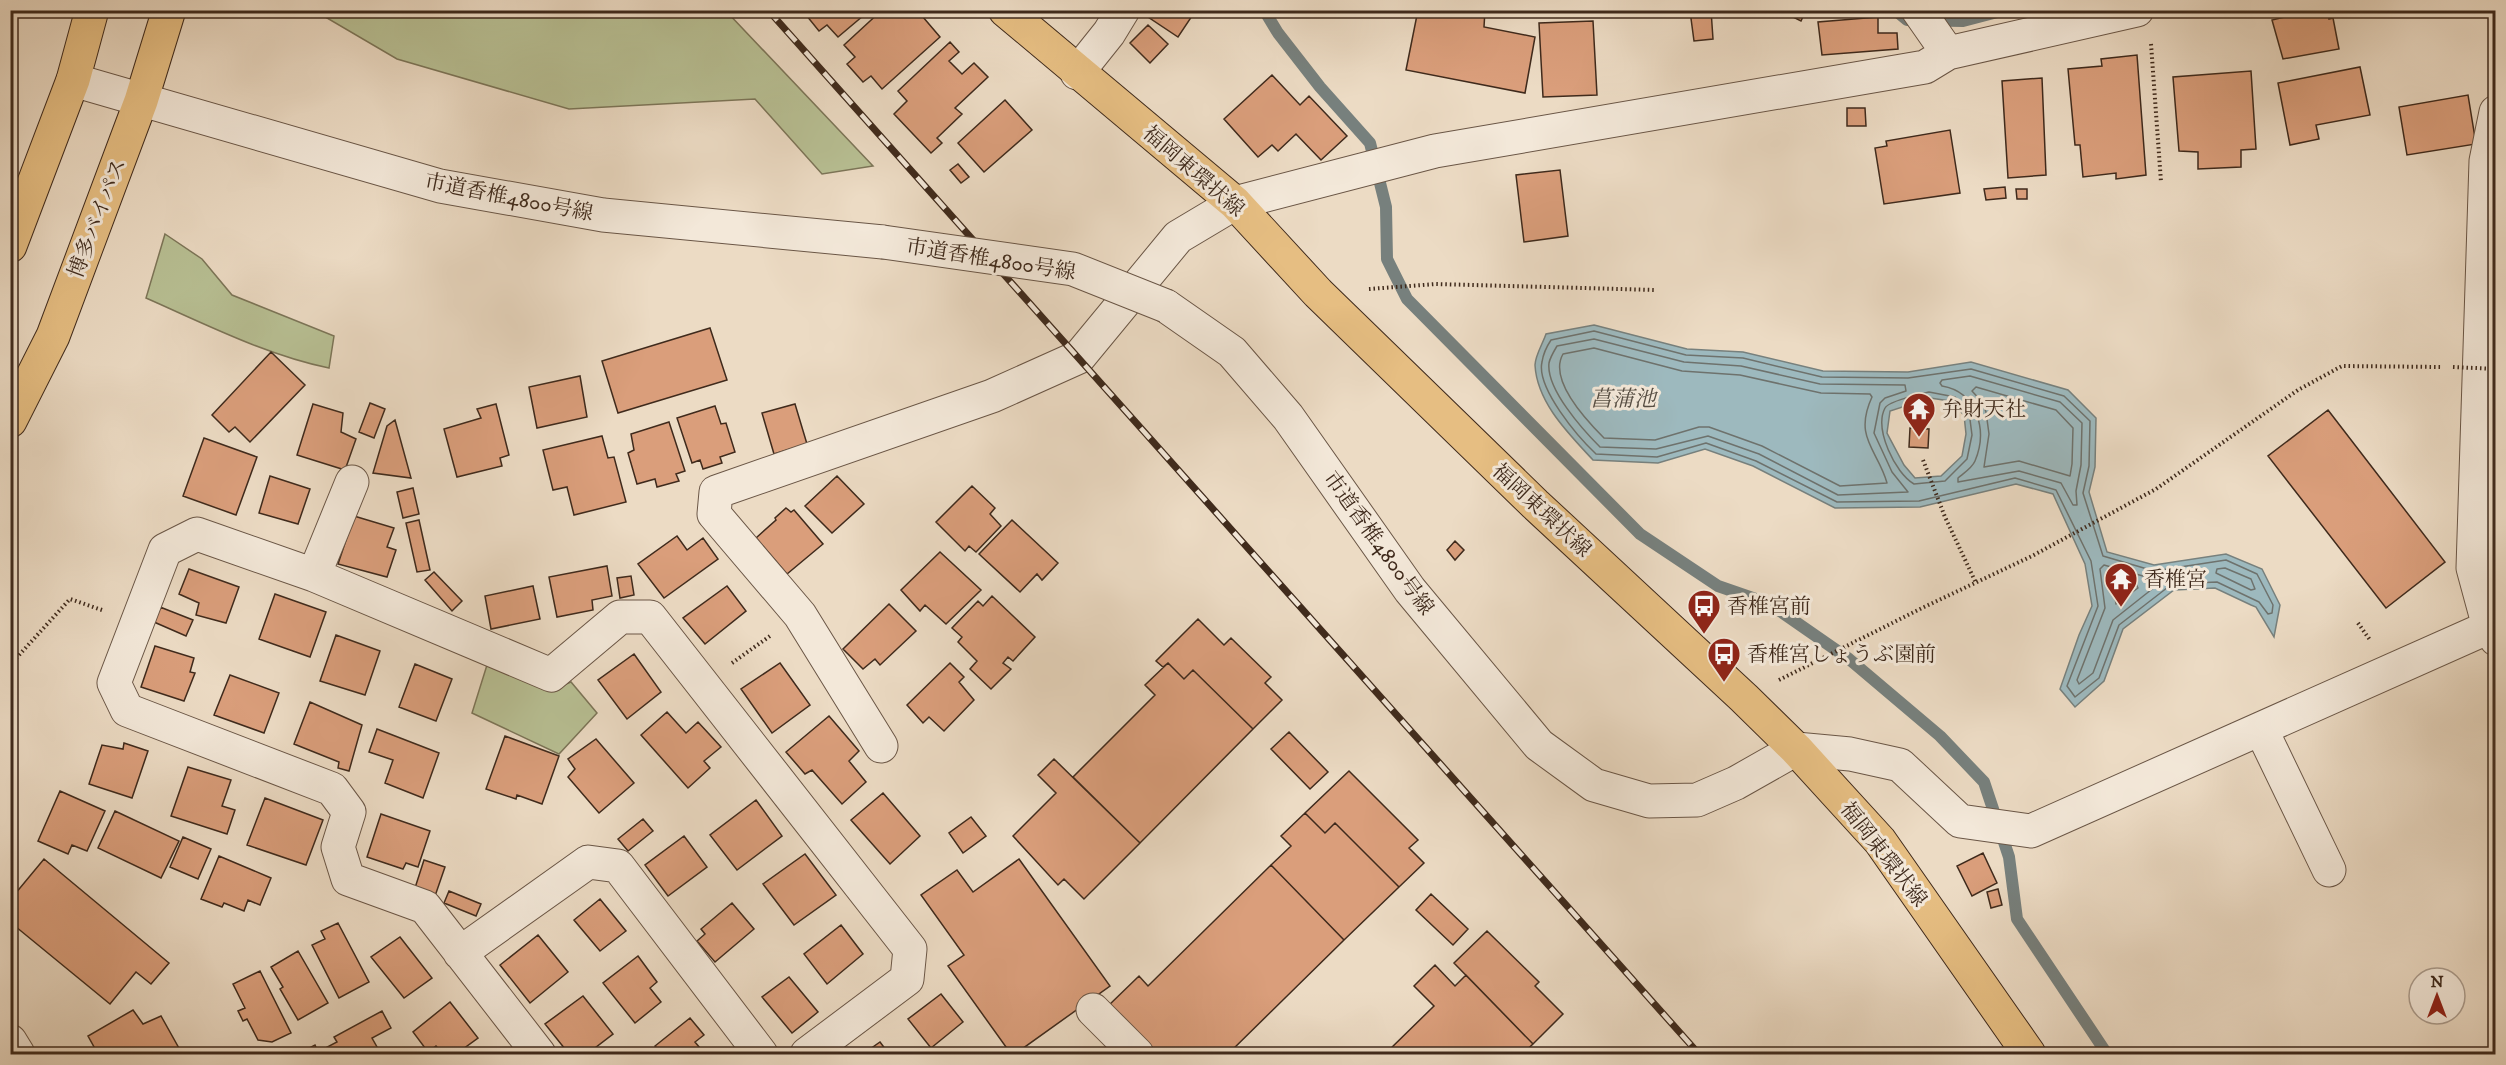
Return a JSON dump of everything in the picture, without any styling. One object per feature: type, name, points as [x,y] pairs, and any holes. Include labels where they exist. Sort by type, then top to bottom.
[{"type":"main road","points":[[10,246],[73,80],[92,10]]},
{"type":"main road","name":"博多バイパス","points":[[10,421],[53,336],[141,101],[169,10]]},
{"type":"main road","name":"福岡東環状線","points":[[1005,10],[1235,204],[1318,293],[1535,504],[1796,749],[1880,841],[2029,1054]]},
{"type":"street","points":[[1077,73],[1110,33],[1123,10]]},
{"type":"street","points":[[1918,10],[1948,53]]},
{"type":"street","points":[[881,746],[800,615],[714,514],[716,492],[992,396],[1079,357],[1178,237],[1235,204],[1435,151],[1925,67],[1948,53],[2144,22]]},
{"type":"street","name":"市道香椎4800号線","points":[[73,80],[440,186],[603,216],[884,242],[1073,269],[1166,306],[1232,352],[1288,417],[1410,590],[1539,745],[1594,785],[1648,801],[1696,800],[1736,783],[1796,749]]},
{"type":"street","points":[[1796,749],[1850,754],[1900,765],[1960,821],[2031,831],[2261,729],[2492,633],[2473,568],[2486,161],[2496,112]]},
{"type":"street","points":[[314,575],[352,482]]},
{"type":"street","points":[[539,1054],[425,907],[348,879],[338,847],[350,812],[332,789],[127,710],[114,683],[165,550],[196,534],[314,575],[551,675],[620,616],[650,617],[910,950],[907,980],[807,1054]]},
{"type":"street","points":[[2261,729],[2329,870]]},
{"type":"street","points":[[460,954],[588,862],[618,866],[761,1054]]},
{"type":"street","points":[[1093,1010],[1137,1054]]},
{"type":"street","points":[[10,1041],[18,1054]]},
{"type":"path","points":[[2144,22],[2161,182]]},
{"type":"path","points":[[1318,293],[1437,284],[1656,290]]},
{"type":"path","points":[[1744,698],[1922,608],[2032,556],[2156,489],[2298,390],[2342,366],[2496,369]]},
{"type":"path","points":[[1923,460],[1945,517],[1976,583]]},
{"type":"path","points":[[10,665],[70,599],[137,622]]},
{"type":"path","points":[[702,685],[800,615]]},
{"type":"green space","points":[[315,11],[726,11],[873,166],[822,174],[755,99],[569,109],[397,59]]},
{"type":"green space","points":[[165,234],[202,259],[232,295],[334,336],[329,368],[259,347],[146,298]]},
{"type":"green space","points":[[487,665],[554,689],[571,682],[597,713],[559,754],[472,713]]},
{"type":"water","name":"菖蒲池","points":[[1594,325],[1687,349],[1743,352],[1823,371],[1908,372],[1971,362],[2068,390],[2096,418],[2095,467],[2089,492],[2107,552],[2154,565],[2226,554],[2262,569],[2280,605],[2274,637],[2256,607],[2215,588],[2174,590],[2123,629],[2104,681],[2075,707],[2060,689],[2092,606],[2085,564],[2053,494],[2016,484],[1920,507],[1835,508],[1753,466],[1705,449],[1658,463],[1593,460],[1556,417],[1537,379],[1535,361],[1546,334]],"holes":[[[1930,398],[1950,401],[1964,415],[1966,434],[1962,456],[1941,476],[1915,478],[1904,465],[1887,433],[1890,411]]]},
{"type":"building","points":[[802,10],[870,10],[838,37],[827,25],[819,31]]},
{"type":"building","points":[[882,10],[898,10],[902,15],[908,10],[917,10],[940,37],[882,89],[871,76],[863,82],[847,64],[855,57],[844,45]]},
{"type":"building","points":[[1144,10],[1196,10],[1178,37],[1142,13]]},
{"type":"building","points":[[1418,10],[1485,10],[1484,27],[1535,37],[1525,93],[1406,70]]},
{"type":"building","points":[[1711,10],[1713,39],[1694,41],[1690,11]]},
{"type":"building","points":[[1779,10],[1806,10],[1801,21]]},
{"type":"building","points":[[2315,10],[2327,10],[2329,19],[2333,18],[2339,49],[2283,59],[2272,20]]},
{"type":"building","points":[[1878,17],[1878,33],[1897,33],[1898,49],[1822,55],[1818,22]]},
{"type":"building","points":[[1593,21],[1597,95],[1543,97],[1539,23]]},
{"type":"building","points":[[1148,25],[1168,44],[1150,63],[1130,43]]},
{"type":"building","points":[[950,42],[959,52],[949,61],[962,74],[974,63],[988,77],[955,108],[962,114],[937,138],[942,143],[931,153],[894,114],[907,101],[898,91]]},
{"type":"building","points":[[2137,55],[2146,175],[2116,179],[2116,173],[2083,177],[2080,145],[2075,145],[2068,69],[2102,66],[2101,59]]},
{"type":"building","points":[[2360,67],[2370,115],[2316,125],[2319,139],[2290,145],[2278,83]]},
{"type":"building","points":[[2251,71],[2256,149],[2241,150],[2241,167],[2198,169],[2198,152],[2179,151],[2173,77]]},
{"type":"building","points":[[1272,75],[1300,105],[1309,96],[1347,136],[1321,160],[1296,134],[1278,151],[1272,145],[1258,157],[1224,119]]},
{"type":"building","points":[[2042,78],[2046,175],[2008,178],[2002,81]]},
{"type":"building","points":[[2468,95],[2476,144],[2407,155],[2399,107]]},
{"type":"building","points":[[1005,100],[1032,130],[984,172],[958,143]]},
{"type":"building","points":[[1847,108],[1865,108],[1866,126],[1847,126]]},
{"type":"building","points":[[1950,130],[1960,193],[1884,204],[1875,148],[1887,146],[1886,141]]},
{"type":"building","points":[[958,164],[969,177],[961,183],[950,170]]},
{"type":"building","points":[[1560,170],[1568,236],[1524,242],[1516,175]]},
{"type":"building","points":[[2005,187],[2006,198],[1986,200],[1984,189]]},
{"type":"building","points":[[2016,189],[2027,189],[2027,199],[2017,199]]},
{"type":"building","points":[[710,328],[727,380],[618,413],[602,361]]},
{"type":"building","points":[[271,352],[305,385],[250,442],[235,427],[229,432],[212,415]]},
{"type":"building","points":[[580,376],[587,417],[537,428],[529,387]]},
{"type":"building","points":[[370,403],[385,409],[374,438],[359,432]]},
{"type":"building","points":[[313,404],[343,413],[341,432],[356,439],[345,470],[297,455]]},
{"type":"building","points":[[496,404],[509,455],[500,458],[502,466],[457,477],[444,429],[481,418],[477,409]]},
{"type":"building","points":[[795,404],[807,444],[774,454],[762,413]]},
{"type":"building","points":[[715,406],[721,424],[726,423],[735,452],[720,457],[722,463],[703,469],[700,460],[692,463],[677,418]]},
{"type":"building","points":[[2328,410],[2445,562],[2386,608],[2268,456]]},
{"type":"building","points":[[395,420],[411,478],[373,473],[387,426]]},
{"type":"building","points":[[669,422],[685,471],[676,474],[679,481],[657,487],[655,479],[637,484],[628,453],[634,450],[631,434]]},
{"type":"building","name":"弁財天社","points":[[1910,428],[1929,429],[1928,448],[1909,447]]},
{"type":"building","points":[[602,436],[608,458],[614,457],[626,502],[574,515],[567,487],[553,490],[543,450]]},
{"type":"building","points":[[204,438],[257,457],[236,515],[183,496]]},
{"type":"building","points":[[270,476],[310,489],[298,524],[259,513]]},
{"type":"building","points":[[837,476],[864,504],[832,533],[805,506]]},
{"type":"building","points":[[972,486],[995,508],[990,514],[1001,526],[976,552],[969,546],[965,551],[936,522]]},
{"type":"building","points":[[413,488],[419,514],[403,518],[397,492]]},
{"type":"building","points":[[786,508],[791,512],[794,510],[823,544],[787,574],[756,538]]},
{"type":"building","points":[[354,516],[394,528],[387,547],[396,550],[387,577],[338,564]]},
{"type":"building","points":[[419,520],[430,570],[417,572],[406,523]]},
{"type":"building","points":[[1012,520],[1058,563],[1042,580],[1037,574],[1020,592],[979,554]]},
{"type":"building","points":[[677,536],[687,550],[703,538],[718,559],[664,598],[638,564]]},
{"type":"building","points":[[1455,541],[1464,550],[1455,560],[1447,550]]},
{"type":"building","points":[[940,552],[981,590],[946,624],[925,605],[920,611],[901,590]]},
{"type":"building","points":[[607,566],[612,596],[592,600],[593,610],[557,617],[549,577]]},
{"type":"building","points":[[189,569],[239,587],[226,623],[196,615],[199,603],[179,594]]},
{"type":"building","points":[[434,572],[462,601],[452,611],[425,580]]},
{"type":"building","points":[[631,576],[634,595],[620,598],[617,578]]},
{"type":"building","points":[[533,586],[540,619],[491,629],[485,596]]},
{"type":"building","points":[[727,586],[746,611],[705,644],[683,618]]},
{"type":"building","points":[[275,594],[326,612],[310,657],[259,639]]},
{"type":"building","points":[[992,596],[1035,637],[1013,661],[1008,657],[1003,663],[1011,669],[991,689],[970,669],[977,661],[958,642],[962,637],[952,628],[978,601],[983,606]]},
{"type":"building","points":[[889,604],[916,631],[880,665],[875,659],[863,669],[843,649]]},
{"type":"building","points":[[160,607],[193,620],[186,636],[154,622]]},
{"type":"building","points":[[1198,619],[1224,645],[1231,638],[1271,677],[1265,683],[1282,700],[1253,729],[1193,670],[1184,679],[1168,663],[1163,667],[1156,661]]},
{"type":"building","points":[[336,635],[380,651],[365,695],[320,681]]},
{"type":"building","points":[[155,646],[194,658],[190,672],[195,673],[184,701],[141,687]]},
{"type":"building","points":[[634,654],[661,692],[627,719],[598,680]]},
{"type":"building","points":[[780,663],[810,705],[772,733],[741,689]]},
{"type":"building","points":[[950,663],[964,677],[959,682],[974,700],[944,731],[929,717],[923,723],[907,705]]},
{"type":"building","points":[[1168,663],[1184,679],[1193,670],[1253,729],[1140,843],[1073,777],[1155,695],[1145,685]]},
{"type":"building","points":[[415,664],[452,679],[436,721],[399,707]]},
{"type":"building","points":[[230,675],[279,693],[264,733],[214,715]]},
{"type":"building","points":[[310,702],[362,725],[349,771],[338,768],[339,762],[294,744]]},
{"type":"building","points":[[667,712],[686,733],[698,722],[721,747],[704,761],[710,768],[688,788],[641,735]]},
{"type":"building","points":[[829,716],[859,751],[849,761],[866,782],[842,804],[812,770],[805,774],[786,752]]},
{"type":"building","points":[[377,729],[439,753],[423,798],[385,783],[393,760],[369,752]]},
{"type":"building","points":[[1289,732],[1328,772],[1310,789],[1271,749]]},
{"type":"building","points":[[505,736],[559,756],[542,804],[517,795],[516,799],[486,789]]},
{"type":"building","points":[[596,739],[634,783],[599,813],[568,777],[575,769],[568,759]]},
{"type":"building","points":[[124,743],[148,751],[132,798],[89,784],[102,745],[123,749]]},
{"type":"building","points":[[1054,759],[1140,843],[1084,899],[1064,879],[1058,885],[1013,836],[1056,793],[1038,775]]},
{"type":"building","points":[[188,767],[231,780],[222,806],[235,810],[227,834],[171,816]]},
{"type":"building","points":[[1349,771],[1418,840],[1409,848],[1424,863],[1399,887],[1335,823],[1325,833],[1305,813]]},
{"type":"building","points":[[60,791],[105,811],[87,851],[72,845],[68,854],[38,841]]},
{"type":"building","points":[[883,793],[920,836],[890,864],[851,820]]},
{"type":"building","points":[[265,798],[323,820],[306,865],[247,845]]},
{"type":"building","points":[[756,800],[782,836],[737,870],[710,835]]},
{"type":"building","points":[[115,811],[179,841],[161,878],[98,848]]},
{"type":"building","points":[[1305,813],[1325,833],[1335,823],[1399,887],[1344,940],[1271,865],[1291,846],[1281,836]]},
{"type":"building","points":[[381,814],[430,831],[418,867],[406,863],[403,869],[367,857]]},
{"type":"building","points":[[971,817],[986,836],[963,853],[949,833]]},
{"type":"building","points":[[643,819],[653,831],[628,851],[618,839]]},
{"type":"building","points":[[684,836],[707,867],[668,896],[645,865]]},
{"type":"building","points":[[183,837],[211,849],[198,879],[170,867]]},
{"type":"building","points":[[1983,853],[1997,883],[1972,896],[1957,866]]},
{"type":"building","points":[[805,854],[836,895],[794,925],[763,884]]},
{"type":"building","points":[[219,856],[271,878],[260,905],[248,900],[244,911],[224,903],[222,907],[201,899]]},
{"type":"building","points":[[44,859],[169,963],[151,984],[136,972],[110,1004],[10,922],[10,900]]},
{"type":"building","points":[[1019,859],[1110,986],[1015,1054],[1011,1054],[948,966],[964,955],[921,895],[957,870],[973,892]]},
{"type":"building","points":[[424,860],[445,867],[434,899],[414,891]]},
{"type":"building","points":[[1271,865],[1344,940],[1228,1054],[1154,1054],[1107,1007],[1139,976],[1148,986]]},
{"type":"building","points":[[1998,889],[2002,905],[1991,908],[1987,892]]},
{"type":"building","points":[[449,891],[481,904],[476,916],[444,903]]},
{"type":"building","points":[[1431,894],[1468,929],[1453,945],[1416,910]]},
{"type":"building","points":[[600,899],[626,931],[600,951],[574,920]]},
{"type":"building","points":[[732,903],[754,929],[715,962],[697,941],[705,934],[701,929]]},
{"type":"building","points":[[338,923],[369,982],[339,998],[312,945],[325,939],[321,931]]},
{"type":"building","points":[[841,925],[863,954],[827,984],[804,954]]},
{"type":"building","points":[[1487,931],[1539,982],[1535,986],[1563,1014],[1533,1044],[1454,963]]},
{"type":"building","points":[[538,935],[568,972],[530,1003],[500,965]]},
{"type":"building","points":[[400,937],[432,978],[404,998],[371,957]]},
{"type":"building","points":[[298,951],[328,1003],[298,1020],[280,989],[283,987],[271,967]]},
{"type":"building","points":[[638,956],[657,982],[650,988],[661,1002],[635,1023],[603,983]]},
{"type":"building","points":[[1435,965],[1455,986],[1466,975],[1533,1044],[1522,1054],[1385,1054],[1434,1006],[1414,986]]},
{"type":"building","points":[[260,971],[291,1033],[272,1042],[258,1040],[247,1019],[243,1021],[238,1011],[245,1008],[233,984]]},
{"type":"building","points":[[789,977],[818,1012],[792,1033],[762,997]]},
{"type":"building","points":[[941,994],[963,1022],[931,1048],[908,1019]]},
{"type":"building","points":[[583,996],[613,1034],[587,1054],[569,1054],[545,1024]]},
{"type":"building","points":[[450,1002],[478,1038],[456,1054],[443,1054],[436,1046],[428,1052],[413,1032]]},
{"type":"building","points":[[133,1010],[143,1024],[161,1016],[180,1050],[174,1054],[98,1054],[88,1036]]},
{"type":"building","points":[[382,1011],[391,1028],[372,1038],[381,1054],[298,1054],[315,1045],[318,1052],[337,1042],[334,1037]]},
{"type":"building","points":[[690,1018],[704,1035],[695,1042],[705,1054],[662,1054],[655,1046]]},
{"type":"building","points":[[880,1042],[889,1054],[863,1054]]},
{"type":"waterway","points":[[1264,10],[1278,33],[1320,87],[1370,143],[1386,207],[1387,259],[1407,299],[1640,534],[1718,586],[1770,604],[1849,659],[1940,736],[1984,782],[2009,857],[2017,919],[2107,1054]]},
{"type":"waterway","points":[[1895,10],[1907,20],[1963,21],[2005,10]]},
{"type":"railway","points":[[768,10],[1699,1054]]},
{"type":"place","name":"弁財天社","points":[[1919,438]]},
{"type":"place","name":"香椎宮","points":[[2121,608]]},
{"type":"place","name":"香椎宮前","points":[[1704,635]]},
{"type":"place","name":"香椎宮しょうぶ園前","points":[[1724,683]]}]
